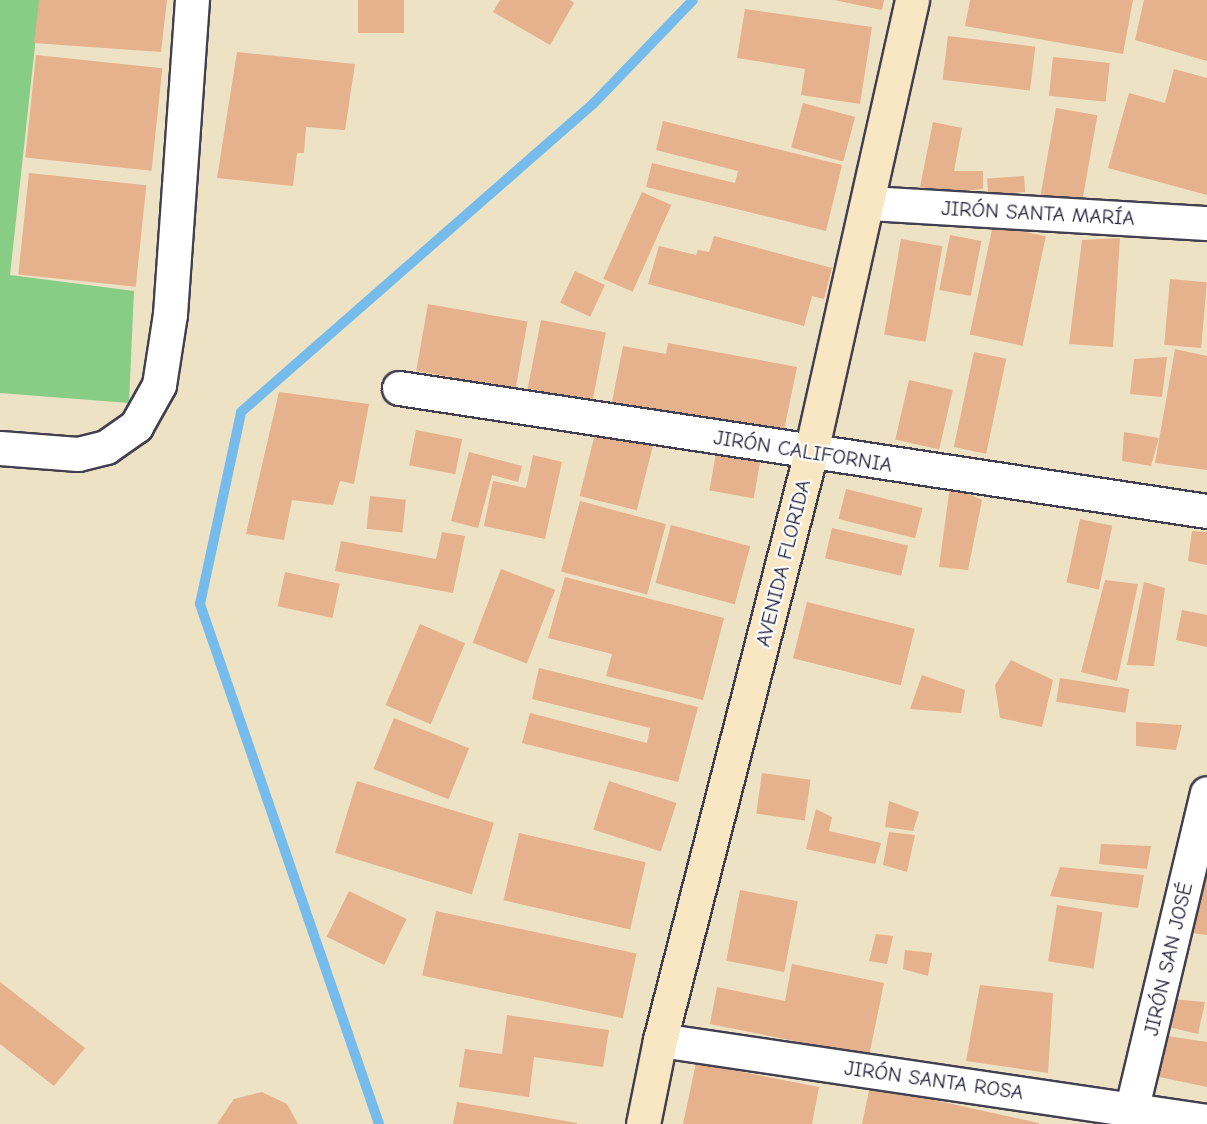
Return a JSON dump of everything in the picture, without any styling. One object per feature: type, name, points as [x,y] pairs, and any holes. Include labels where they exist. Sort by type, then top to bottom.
[{"type":"street","points":[[0,448],[78,454],[106,447],[136,426],[159,385],[170,314],[192,0]]},
{"type":"street","name":"AVENIDA FLORIDA","points":[[643,1124],[660,1040],[811,452],[869,203],[912,0]]},
{"type":"street","name":"JIRÓN SANTA MARÍA","points":[[869,203],[1207,223]]},
{"type":"street","name":"JIRÓN CALIFORNIA","points":[[399,388],[1207,511]]},
{"type":"street","name":"JIRÓN SAN JOSÉ","points":[[1130,1116],[1207,793]]},
{"type":"street","name":"JIRÓN SANTA ROSA","points":[[660,1040],[1130,1116],[1207,1121]]},
{"type":"green space","points":[[0,0],[40,0],[10,275],[134,291],[129,403],[0,393]]},
{"type":"building","points":[[39,0],[167,0],[161,52],[34,43]]},
{"type":"building","points":[[358,0],[404,0],[404,33],[358,33]]},
{"type":"building","points":[[500,0],[570,0],[574,3],[550,45],[493,12]]},
{"type":"building","points":[[834,0],[884,0],[882,10]]},
{"type":"building","points":[[970,0],[1133,0],[1123,54],[965,26]]},
{"type":"building","points":[[1144,0],[1207,0],[1207,61],[1135,40]]},
{"type":"building","points":[[745,9],[872,27],[860,104],[801,95],[805,69],[737,58]]},
{"type":"building","points":[[948,36],[1035,47],[1030,90],[943,80]]},
{"type":"building","points":[[237,52],[355,64],[345,130],[306,127],[304,153],[297,153],[293,186],[217,178]]},
{"type":"building","points":[[36,55],[162,68],[152,171],[25,157]]},
{"type":"building","points":[[1053,57],[1110,63],[1106,102],[1049,96]]},
{"type":"building","points":[[1174,69],[1207,78],[1207,195],[1108,168],[1129,93],[1165,103]]},
{"type":"building","points":[[803,103],[855,117],[843,161],[791,147]]},
{"type":"building","points":[[1056,108],[1097,115],[1081,206],[1040,199]]},
{"type":"building","points":[[663,121],[842,165],[826,231],[646,187],[652,163],[735,183],[738,171],[656,150]]},
{"type":"building","points":[[933,122],[962,128],[954,171],[983,171],[983,189],[950,192],[920,187]]},
{"type":"building","points":[[29,173],[146,185],[136,287],[18,274]]},
{"type":"building","points":[[1024,176],[1025,192],[988,195],[987,179]]},
{"type":"building","points":[[642,192],[671,205],[633,292],[603,279]]},
{"type":"building","points":[[993,225],[1046,236],[1023,346],[970,335]]},
{"type":"building","points":[[950,235],[981,241],[971,296],[939,290]]},
{"type":"building","points":[[714,236],[832,268],[824,299],[812,296],[804,326],[648,284],[659,246],[696,255],[698,250],[709,252]]},
{"type":"building","points":[[1120,238],[1113,347],[1069,344],[1082,240]]},
{"type":"building","points":[[901,239],[942,246],[926,342],[884,335]]},
{"type":"building","points":[[575,271],[605,285],[590,317],[560,303]]},
{"type":"building","points":[[1170,279],[1207,282],[1201,348],[1164,345]]},
{"type":"building","points":[[428,304],[527,322],[516,389],[416,371]]},
{"type":"building","points":[[541,320],[606,333],[592,401],[528,389]]},
{"type":"building","points":[[668,343],[797,367],[783,435],[612,402],[623,346],[666,354]]},
{"type":"building","points":[[1175,349],[1207,356],[1207,470],[1155,463]]},
{"type":"building","points":[[974,352],[1006,359],[986,454],[954,447]]},
{"type":"building","points":[[1167,357],[1162,397],[1130,394],[1134,359]]},
{"type":"building","points":[[909,380],[953,390],[939,450],[895,439]]},
{"type":"building","points":[[279,392],[369,404],[354,484],[340,481],[333,505],[292,500],[284,540],[246,534]]},
{"type":"building","points":[[416,430],[462,439],[455,474],[409,465]]},
{"type":"building","points":[[596,430],[653,444],[637,510],[580,496]]},
{"type":"building","points":[[1124,432],[1159,438],[1151,466],[1122,461]]},
{"type":"building","points":[[469,452],[522,466],[518,482],[492,475],[478,528],[451,521]]},
{"type":"building","points":[[716,453],[760,461],[754,498],[709,490]]},
{"type":"building","points":[[533,455],[562,462],[545,539],[484,526],[493,481],[526,488]]},
{"type":"building","points":[[950,486],[982,500],[968,570],[939,567]]},
{"type":"building","points":[[846,489],[923,508],[915,538],[839,519]]},
{"type":"building","points":[[370,496],[406,500],[402,533],[367,529]]},
{"type":"building","points":[[580,501],[666,524],[647,595],[561,572]]},
{"type":"building","points":[[1080,519],[1112,526],[1099,589],[1066,583]]},
{"type":"building","points":[[671,525],[750,546],[735,604],[655,583]]},
{"type":"building","points":[[832,528],[908,546],[901,576],[825,558]]},
{"type":"building","points":[[1192,531],[1207,532],[1207,565],[1188,561]]},
{"type":"building","points":[[442,532],[465,536],[453,593],[335,571],[341,541],[436,559]]},
{"type":"building","points":[[501,569],[555,590],[527,664],[473,643]]},
{"type":"building","points":[[285,572],[340,584],[332,618],[278,606]]},
{"type":"building","points":[[565,577],[724,618],[703,700],[606,676],[612,654],[548,638]]},
{"type":"building","points":[[1105,580],[1138,584],[1117,681],[1081,672]]},
{"type":"building","points":[[1144,582],[1165,588],[1154,666],[1127,665]]},
{"type":"building","points":[[807,602],[915,629],[901,685],[793,658]]},
{"type":"building","points":[[1182,610],[1207,615],[1207,647],[1176,640]]},
{"type":"building","points":[[420,624],[465,643],[431,724],[386,705]]},
{"type":"building","points":[[1011,660],[1053,680],[1042,727],[1000,718],[995,685]]},
{"type":"building","points":[[539,668],[698,707],[678,782],[522,743],[530,713],[647,743],[650,728],[532,699]]},
{"type":"building","points":[[922,675],[965,690],[961,713],[910,709]]},
{"type":"building","points":[[1060,678],[1129,689],[1125,713],[1056,702]]},
{"type":"building","points":[[394,718],[469,748],[448,799],[373,769]]},
{"type":"building","points":[[1136,722],[1182,725],[1176,750],[1136,746]]},
{"type":"building","points":[[762,773],[811,780],[805,820],[756,814]]},
{"type":"building","points":[[357,781],[494,823],[472,895],[335,853]]},
{"type":"building","points":[[609,781],[677,803],[661,851],[593,830]]},
{"type":"building","points":[[889,801],[919,812],[913,831],[885,827]]},
{"type":"building","points":[[816,809],[832,817],[829,831],[881,843],[875,864],[806,849]]},
{"type":"building","points":[[889,832],[915,835],[907,872],[883,865]]},
{"type":"building","points":[[519,833],[646,862],[630,929],[503,900]]},
{"type":"building","points":[[1101,844],[1151,846],[1147,869],[1099,864]]},
{"type":"building","points":[[1060,867],[1144,875],[1138,908],[1050,896]]},
{"type":"building","points":[[1195,877],[1207,877],[1207,935],[1184,932]]},
{"type":"building","points":[[740,890],[798,901],[784,972],[726,961]]},
{"type":"building","points":[[349,891],[407,919],[384,965],[327,937]]},
{"type":"building","points":[[1057,905],[1102,912],[1094,968],[1048,961]]},
{"type":"building","points":[[436,911],[637,954],[623,1018],[422,976]]},
{"type":"building","points":[[876,934],[893,936],[887,964],[869,961]]},
{"type":"building","points":[[905,950],[932,953],[928,976],[903,969]]},
{"type":"building","points":[[792,964],[884,983],[869,1056],[710,1024],[717,987],[785,1001]]},
{"type":"building","points":[[0,982],[85,1048],[54,1086],[0,1044]]},
{"type":"building","points":[[980,985],[1053,993],[1048,1073],[966,1061]]},
{"type":"building","points":[[1172,999],[1205,1002],[1198,1034],[1164,1026]]},
{"type":"building","points":[[507,1015],[609,1030],[603,1067],[534,1057],[529,1097],[459,1087],[465,1049],[502,1054]]},
{"type":"building","points":[[1161,1035],[1207,1042],[1207,1087],[1150,1075]]},
{"type":"building","points":[[696,1063],[819,1087],[812,1124],[683,1124]]},
{"type":"building","points":[[870,1086],[1039,1123],[1039,1124],[862,1124]]},
{"type":"building","points":[[262,1092],[287,1104],[298,1124],[217,1124],[234,1099]]},
{"type":"building","points":[[457,1102],[577,1123],[577,1124],[453,1124]]},
{"type":"waterway","points":[[379,1124],[200,604],[241,412],[593,104],[693,0]]}]
